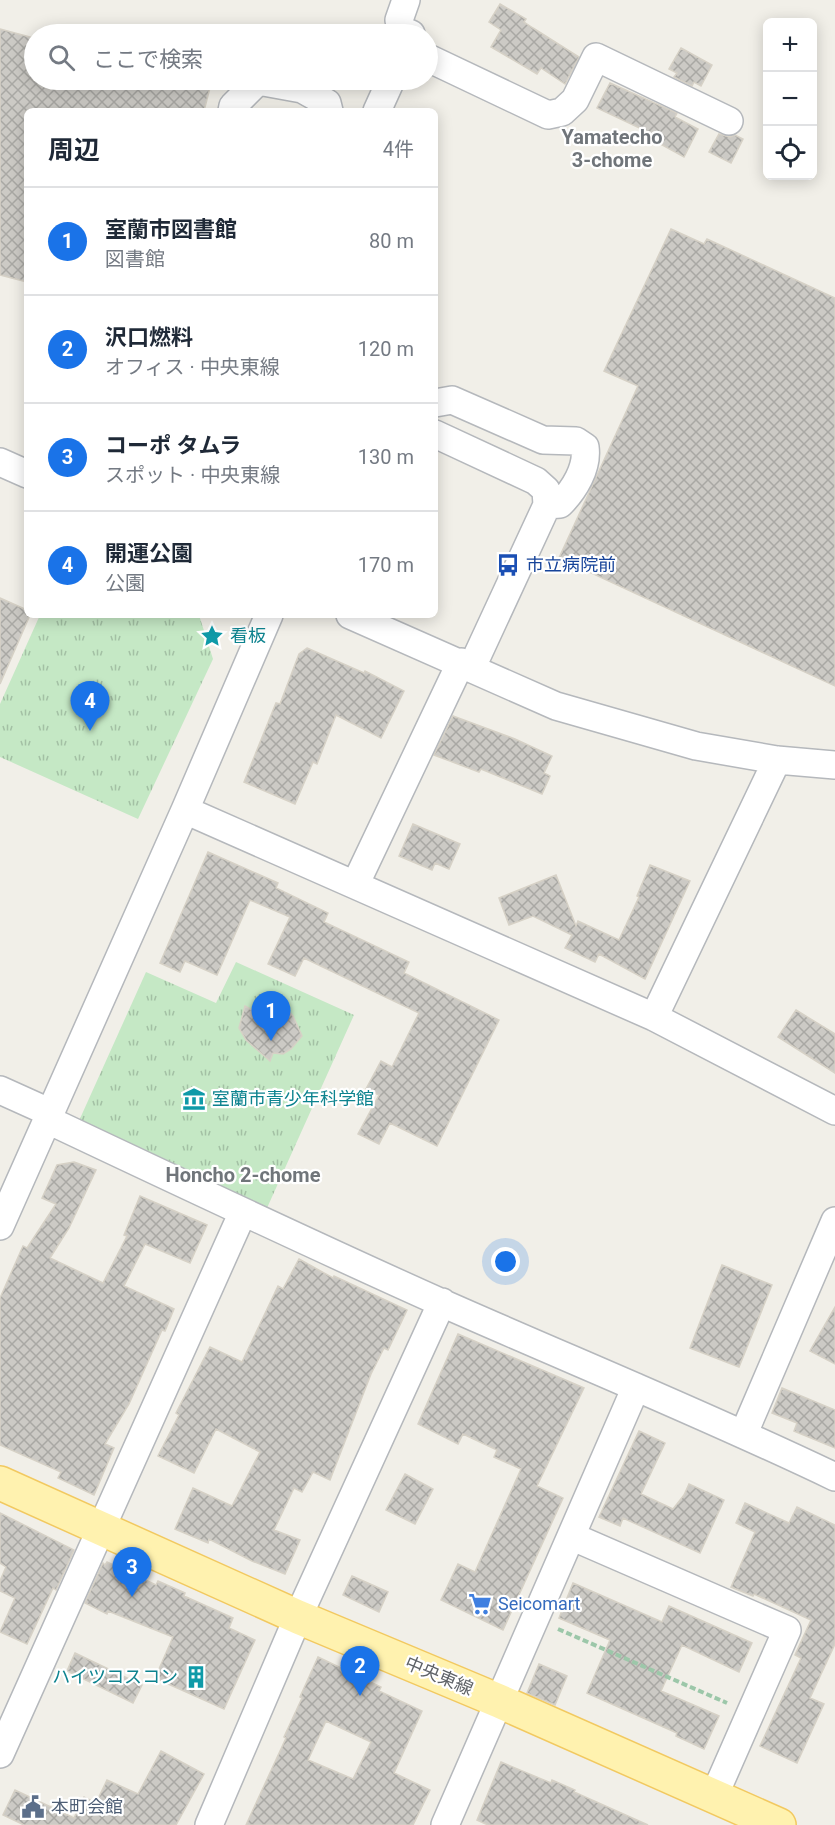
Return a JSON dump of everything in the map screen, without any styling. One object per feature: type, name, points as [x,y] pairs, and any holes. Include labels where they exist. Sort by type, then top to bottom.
[{"type":"main road","name":"中央東線","points":[[0,1483],[298,1617],[499,1701],[779,1825]]},
{"type":"street","points":[[400,24],[399,20],[406,0]]},
{"type":"street","points":[[438,48],[445,52],[438,60]]},
{"type":"street","points":[[438,63],[548,115],[562,112],[575,100],[596,57],[729,121]]},
{"type":"street","points":[[233,108],[249,90]]},
{"type":"street","points":[[304,90],[327,103],[328,108]]},
{"type":"street","points":[[377,108],[386,90]]},
{"type":"street","points":[[438,402],[452,400],[543,440],[576,441],[585,447],[586,459],[570,493],[560,504],[547,505]]},
{"type":"street","points":[[355,885],[547,505],[546,490],[536,481],[438,435]]},
{"type":"street","points":[[0,462],[24,473]]},
{"type":"street","points":[[0,1226],[268,618]]},
{"type":"street","points":[[357,618],[556,706],[696,746],[777,760],[835,765]]},
{"type":"street","points":[[654,1017],[777,760]]},
{"type":"street","points":[[185,810],[654,1017],[835,1111]]},
{"type":"street","points":[[764,1073],[835,1094]]},
{"type":"street","points":[[0,1090],[243,1212],[442,1302],[744,1433],[835,1477]]},
{"type":"street","points":[[0,1755],[243,1212]]},
{"type":"street","points":[[744,1433],[835,1221]]},
{"type":"street","points":[[209,1825],[298,1617],[442,1302]]},
{"type":"street","points":[[445,1825],[636,1387]]},
{"type":"street","points":[[571,1536],[787,1630],[714,1796]]},
{"type":"path","points":[[535,1620],[750,1713]]},
{"type":"green space","points":[[39,618],[200,618],[213,659],[138,819],[0,757],[0,704]]},
{"type":"green space","points":[[236,962],[354,1015],[267,1208],[78,1123],[146,972],[216,1003]]},
{"type":"building","points":[[500,4],[526,19],[524,22],[579,57],[565,84],[541,68],[537,74],[491,47],[501,30],[489,22]]},
{"type":"building","points":[[0,29],[24,35],[24,90],[209,90],[205,108],[24,108],[24,281],[0,275]]},
{"type":"building","points":[[681,48],[712,65],[701,86],[694,82],[692,86],[674,77],[677,73],[669,69]]},
{"type":"building","points":[[610,83],[677,113],[675,117],[698,129],[684,157],[644,135],[646,131],[597,108]]},
{"type":"building","points":[[719,134],[730,137],[735,135],[743,139],[731,163],[709,152]]},
{"type":"building","points":[[671,229],[704,244],[707,239],[835,298],[835,686],[559,558],[638,386],[604,371]]},
{"type":"building","points":[[0,598],[24,609],[24,618],[29,618],[0,684]]},
{"type":"building","points":[[307,648],[364,673],[365,671],[404,691],[381,738],[336,715],[317,764],[313,762],[295,804],[244,782],[276,703],[280,704],[299,654]]},
{"type":"building","points":[[453,716],[515,739],[552,756],[544,773],[550,776],[542,794],[481,769],[479,772],[434,755]]},
{"type":"building","points":[[413,824],[460,844],[449,869],[435,863],[432,870],[399,856]]},
{"type":"building","points":[[208,852],[278,883],[276,888],[328,913],[324,922],[409,962],[404,973],[499,1020],[437,1146],[390,1123],[379,1144],[358,1134],[379,1095],[366,1089],[381,1061],[392,1067],[419,1013],[304,958],[295,976],[268,964],[290,917],[250,900],[217,975],[185,961],[180,972],[160,963]]},
{"type":"building","points":[[650,865],[690,881],[645,979],[599,954],[595,962],[565,948],[572,935],[533,916],[509,925],[499,898],[556,875],[576,926],[578,921],[619,940],[639,897],[637,896]]},
{"type":"building","points":[[245,1006],[259,1014],[271,1008],[284,1006],[293,1016],[302,1036],[291,1049],[283,1054],[273,1053],[270,1061],[246,1040],[239,1028]]},
{"type":"building","points":[[796,1010],[835,1034],[835,1073],[778,1037]]},
{"type":"building","points":[[74,1162],[96,1170],[69,1228],[50,1258],[103,1283],[127,1236],[124,1235],[140,1196],[207,1225],[190,1263],[145,1244],[124,1286],[174,1309],[165,1331],[162,1330],[129,1404],[105,1444],[114,1448],[94,1495],[58,1478],[61,1472],[0,1445],[0,1298],[23,1246],[27,1248],[56,1204],[42,1198],[57,1165]]},
{"type":"building","points":[[299,1259],[333,1278],[334,1276],[407,1310],[388,1350],[384,1348],[371,1374],[330,1480],[313,1472],[302,1492],[294,1488],[274,1530],[300,1540],[285,1574],[252,1561],[209,1539],[208,1543],[175,1529],[193,1488],[232,1506],[260,1452],[216,1429],[194,1473],[158,1456],[179,1415],[176,1413],[210,1347],[242,1362],[278,1286],[283,1289]]},
{"type":"building","points":[[722,1265],[772,1285],[739,1367],[690,1348]]},
{"type":"building","points":[[835,1307],[835,1364],[810,1351]]},
{"type":"building","points":[[458,1334],[584,1388],[537,1486],[563,1498],[503,1630],[441,1600],[458,1564],[475,1572],[521,1469],[494,1457],[497,1450],[463,1434],[458,1444],[418,1424]]},
{"type":"building","points":[[782,1388],[835,1410],[835,1448],[794,1431],[797,1423],[772,1413]]},
{"type":"building","points":[[639,1431],[665,1443],[641,1494],[673,1509],[689,1484],[724,1500],[700,1553],[623,1518],[620,1526],[599,1517]]},
{"type":"building","points":[[405,1474],[433,1489],[415,1524],[386,1510]]},
{"type":"building","points":[[745,1503],[789,1523],[797,1507],[835,1525],[835,1644],[810,1698],[824,1704],[797,1763],[760,1746],[801,1658],[795,1655],[811,1620],[754,1594],[753,1596],[731,1587],[755,1532],[736,1523]]},
{"type":"building","points":[[0,1513],[74,1550],[27,1644],[0,1632],[15,1598],[0,1591],[0,1581],[6,1567],[0,1563]]},
{"type":"building","points":[[107,1562],[156,1585],[158,1581],[185,1593],[184,1596],[233,1618],[229,1628],[255,1640],[224,1709],[155,1678],[173,1637],[108,1611],[107,1614],[85,1603],[103,1563],[105,1565]]},
{"type":"building","points":[[352,1576],[388,1592],[379,1612],[343,1595]]},
{"type":"building","points":[[573,1583],[662,1622],[669,1606],[752,1643],[739,1672],[682,1645],[661,1691],[719,1716],[704,1749],[676,1736],[677,1733],[587,1693],[610,1640],[559,1618]]},
{"type":"building","points":[[75,1653],[142,1685],[133,1703],[67,1671]]},
{"type":"building","points":[[318,1657],[381,1687],[379,1691],[422,1711],[394,1773],[430,1790],[413,1825],[246,1825],[286,1738],[284,1737],[302,1698],[300,1697]],"holes":[[[326,1721],[371,1742],[353,1779],[308,1760]]]},
{"type":"building","points":[[539,1664],[567,1676],[555,1705],[527,1693]]},
{"type":"building","points":[[161,1751],[204,1774],[176,1825],[24,1825],[3,1815],[15,1790],[74,1818],[84,1797],[96,1803],[107,1780],[138,1794]]},
{"type":"building","points":[[501,1762],[551,1783],[552,1780],[648,1825],[488,1825],[477,1820]]},
{"type":"place","name":"市立病院前","points":[[508,565]]},
{"type":"place","name":"看板","points":[[212,636]]},
{"type":"place","name":"開運公園","points":[[90,731]]},
{"type":"place","name":"室蘭市図書館","points":[[271,1041]]},
{"type":"place","name":"室蘭市青少年科学館","points":[[194,1099]]},
{"type":"place","name":"コーポ タムラ","points":[[132,1597]]},
{"type":"place","name":"Seicomart","points":[[480,1604]]},
{"type":"place","name":"ハイツコスコン","points":[[196,1677]]},
{"type":"place","name":"沢口燃料","points":[[360,1696]]},
{"type":"place","name":"本町会館","points":[[33,1807]]},
{"type":"district","name":"Yamatecho 3-chome","points":[[612,148]]},
{"type":"district","name":"Honcho 2-chome","points":[[243,1175]]}]
